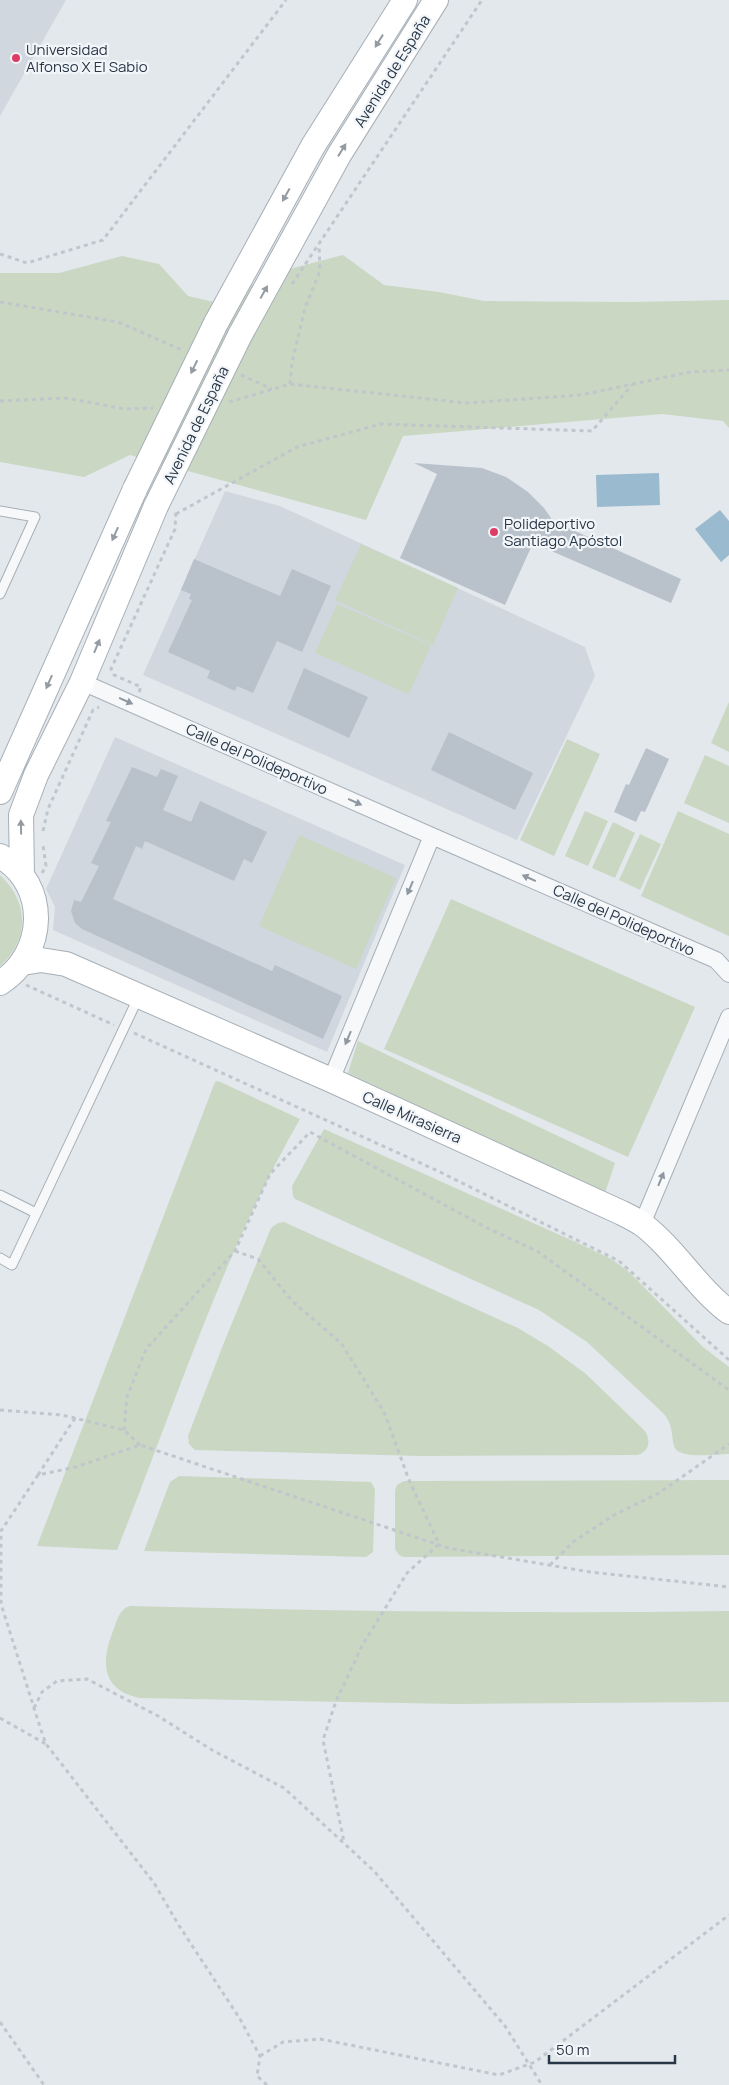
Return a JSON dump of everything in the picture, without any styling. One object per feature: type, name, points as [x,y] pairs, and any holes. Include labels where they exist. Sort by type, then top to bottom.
[{"type":"main road","name":"Avenida de España","points":[[0,792],[135,489],[216,323],[313,146],[405,0]]},
{"type":"main road","name":"Avenida de España","points":[[31,876],[21,815],[36,775],[170,509],[240,334],[339,155],[436,0]]},
{"type":"main road","points":[[0,856],[31,876],[36,911],[36,930],[32,948],[15,976]]},
{"type":"main road","name":"Calle Mirasierra","points":[[36,930],[46,947],[66,964]]},
{"type":"main road","name":"Calle Mirasierra","points":[[15,976],[41,960],[66,964],[331,1080],[622,1213],[642,1224],[672,1253],[713,1300],[729,1312]]},
{"type":"street","name":"Calle del Polideportivo","points":[[82,682],[716,960],[729,974]]},
{"type":"street","points":[[331,1080],[432,836]]},
{"type":"street","points":[[642,1224],[729,1016]]},
{"type":"lane","points":[[0,511],[35,517],[0,594]]},
{"type":"lane","points":[[0,1258],[12,1264],[139,996]]},
{"type":"lane","points":[[0,1195],[36,1213]]},
{"type":"path","points":[[0,254],[27,263],[102,240],[286,0]]},
{"type":"path","points":[[288,289],[482,0]]},
{"type":"path","points":[[290,384],[292,362],[305,308],[320,271],[319,245]]},
{"type":"path","points":[[0,302],[118,322],[190,354]]},
{"type":"path","points":[[227,402],[290,384],[466,403],[581,395],[690,372],[729,370]]},
{"type":"path","points":[[236,373],[272,389]]},
{"type":"path","points":[[134,704],[141,688],[114,675],[111,669],[175,529],[170,509],[297,447],[381,424],[592,431],[633,384]]},
{"type":"path","points":[[0,401],[67,398],[124,409],[161,407]]},
{"type":"path","points":[[31,876],[46,866],[42,838],[48,809],[93,710],[101,706]]},
{"type":"path","points":[[15,976],[124,1029],[438,1170],[619,1261],[729,1360]]},
{"type":"path","points":[[124,1430],[127,1397],[146,1349],[235,1251],[270,1174],[310,1132],[488,1228],[537,1250],[729,1390]]},
{"type":"path","points":[[235,1251],[258,1259],[292,1301],[341,1343],[384,1412],[408,1480],[439,1544]]},
{"type":"path","points":[[0,1410],[62,1415],[124,1430],[140,1445],[439,1544],[590,1572],[729,1587]]},
{"type":"path","points":[[75,1418],[1,1531],[1,1604],[46,1744],[154,1883],[178,1924],[240,2019],[260,2056],[257,2076],[267,2085]]},
{"type":"path","points":[[550,1565],[573,1542],[614,1515],[659,1493],[729,1444]]},
{"type":"path","points":[[38,1475],[76,1467],[140,1445]]},
{"type":"path","points":[[344,1842],[323,1740],[336,1701],[364,1644],[407,1573],[439,1544]]},
{"type":"path","points":[[34,1708],[42,1692],[57,1681],[87,1679],[158,1716],[212,1750],[284,1788],[374,1871],[505,2026],[542,2085]]},
{"type":"path","points":[[0,1718],[46,1744]]},
{"type":"path","points":[[260,2056],[283,2042],[320,2039],[499,2075],[529,2064],[576,2032],[685,1946],[729,1915]]},
{"type":"path","points":[[0,2022],[44,2085]]},
{"type":"shaded area","name":"Universidad Alfonso X El Sabio","points":[[0,0],[66,0],[0,116]]},
{"type":"shaded area","points":[[225,491],[280,506],[585,647],[595,676],[517,840],[143,675]]},
{"type":"shaded area","points":[[115,737],[405,865],[327,1052],[53,930],[55,907],[46,889]]},
{"type":"green space","points":[[343,255],[384,285],[439,292],[484,301],[633,302],[729,300],[729,428],[723,421],[662,414],[403,436],[366,520],[130,455],[84,477],[0,462],[0,273],[59,273],[122,256],[159,264],[188,296],[218,303],[274,273]]},
{"type":"green space","points":[[361,544],[458,588],[433,645],[335,600]]},
{"type":"green space","points":[[337,604],[431,645],[409,694],[315,653]]},
{"type":"green space","points":[[729,702],[729,752],[711,743]]},
{"type":"green space","points":[[567,739],[600,754],[554,856],[520,840]]},
{"type":"green space","points":[[705,755],[729,766],[729,823],[684,803]]},
{"type":"green space","points":[[585,811],[608,821],[588,866],[565,856]]},
{"type":"green space","points":[[678,811],[729,834],[729,936],[641,896]]},
{"type":"green space","points":[[613,822],[635,833],[615,878],[592,868]]},
{"type":"green space","points":[[640,834],[661,844],[640,890],[619,880]]},
{"type":"green space","points":[[299,835],[396,878],[356,969],[259,926]]},
{"type":"green space","points":[[0,875],[10,886],[16,897],[21,909],[22,921],[17,944],[0,966]]},
{"type":"green space","points":[[451,899],[695,1007],[628,1157],[384,1049]]},
{"type":"green space","points":[[358,1041],[615,1163],[605,1193],[348,1073]]},
{"type":"green space","points":[[218,1081],[300,1119],[272,1171],[223,1277],[117,1550],[37,1546],[215,1082]]},
{"type":"green space","points":[[324,1129],[580,1244],[611,1259],[628,1271],[703,1347],[729,1367],[729,1454],[690,1455],[677,1450],[674,1446],[670,1425],[663,1413],[587,1342],[539,1310],[295,1199],[292,1186]]},
{"type":"green space","points":[[284,1222],[518,1328],[548,1346],[586,1374],[644,1430],[648,1437],[647,1448],[638,1455],[420,1456],[195,1450],[189,1444],[188,1436],[223,1345],[271,1228],[278,1223]]},
{"type":"green space","points":[[179,1476],[371,1482],[375,1489],[373,1552],[366,1557],[144,1551],[170,1482]]},
{"type":"green space","points":[[729,1480],[729,1555],[403,1557],[395,1549],[395,1490],[397,1485],[404,1481]]},
{"type":"green space","points":[[130,1606],[430,1611],[729,1611],[729,1702],[455,1704],[140,1698],[118,1689],[107,1673],[106,1664],[109,1642],[117,1619],[123,1610]]},
{"type":"water","points":[[659,473],[660,505],[597,507],[596,475]]},
{"type":"water","points":[[720,510],[729,521],[729,555],[721,562],[695,529]]},
{"type":"building","name":"Polideportivo Santiago Apóstol","points":[[414,463],[482,468],[506,477],[528,492],[544,508],[553,521],[681,579],[671,603],[533,543],[505,605],[400,558],[437,474]]},
{"type":"building","points":[[194,559],[280,596],[292,569],[331,586],[302,652],[277,641],[253,693],[237,686],[235,691],[207,678],[210,671],[168,652],[192,600],[189,599],[191,594],[181,590]]},
{"type":"building","points":[[304,668],[368,697],[349,738],[287,709]]},
{"type":"building","points":[[449,732],[533,773],[515,810],[431,770]]},
{"type":"building","points":[[646,748],[669,759],[645,812],[641,811],[636,822],[614,812],[626,784],[629,785]]},
{"type":"building","points":[[132,767],[157,777],[161,769],[178,776],[163,810],[191,822],[200,801],[267,832],[252,863],[244,859],[234,881],[145,841],[142,849],[136,846],[113,899],[272,971],[275,965],[342,996],[323,1039],[82,929],[75,923],[71,911],[74,900],[81,902],[99,866],[91,863],[111,822],[106,821]]},
{"type":"place","name":"Universidad Alfonso X El Sabio","points":[[16,58]]},
{"type":"place","name":"Polideportivo Santiago Apóstol","points":[[494,532]]}]
